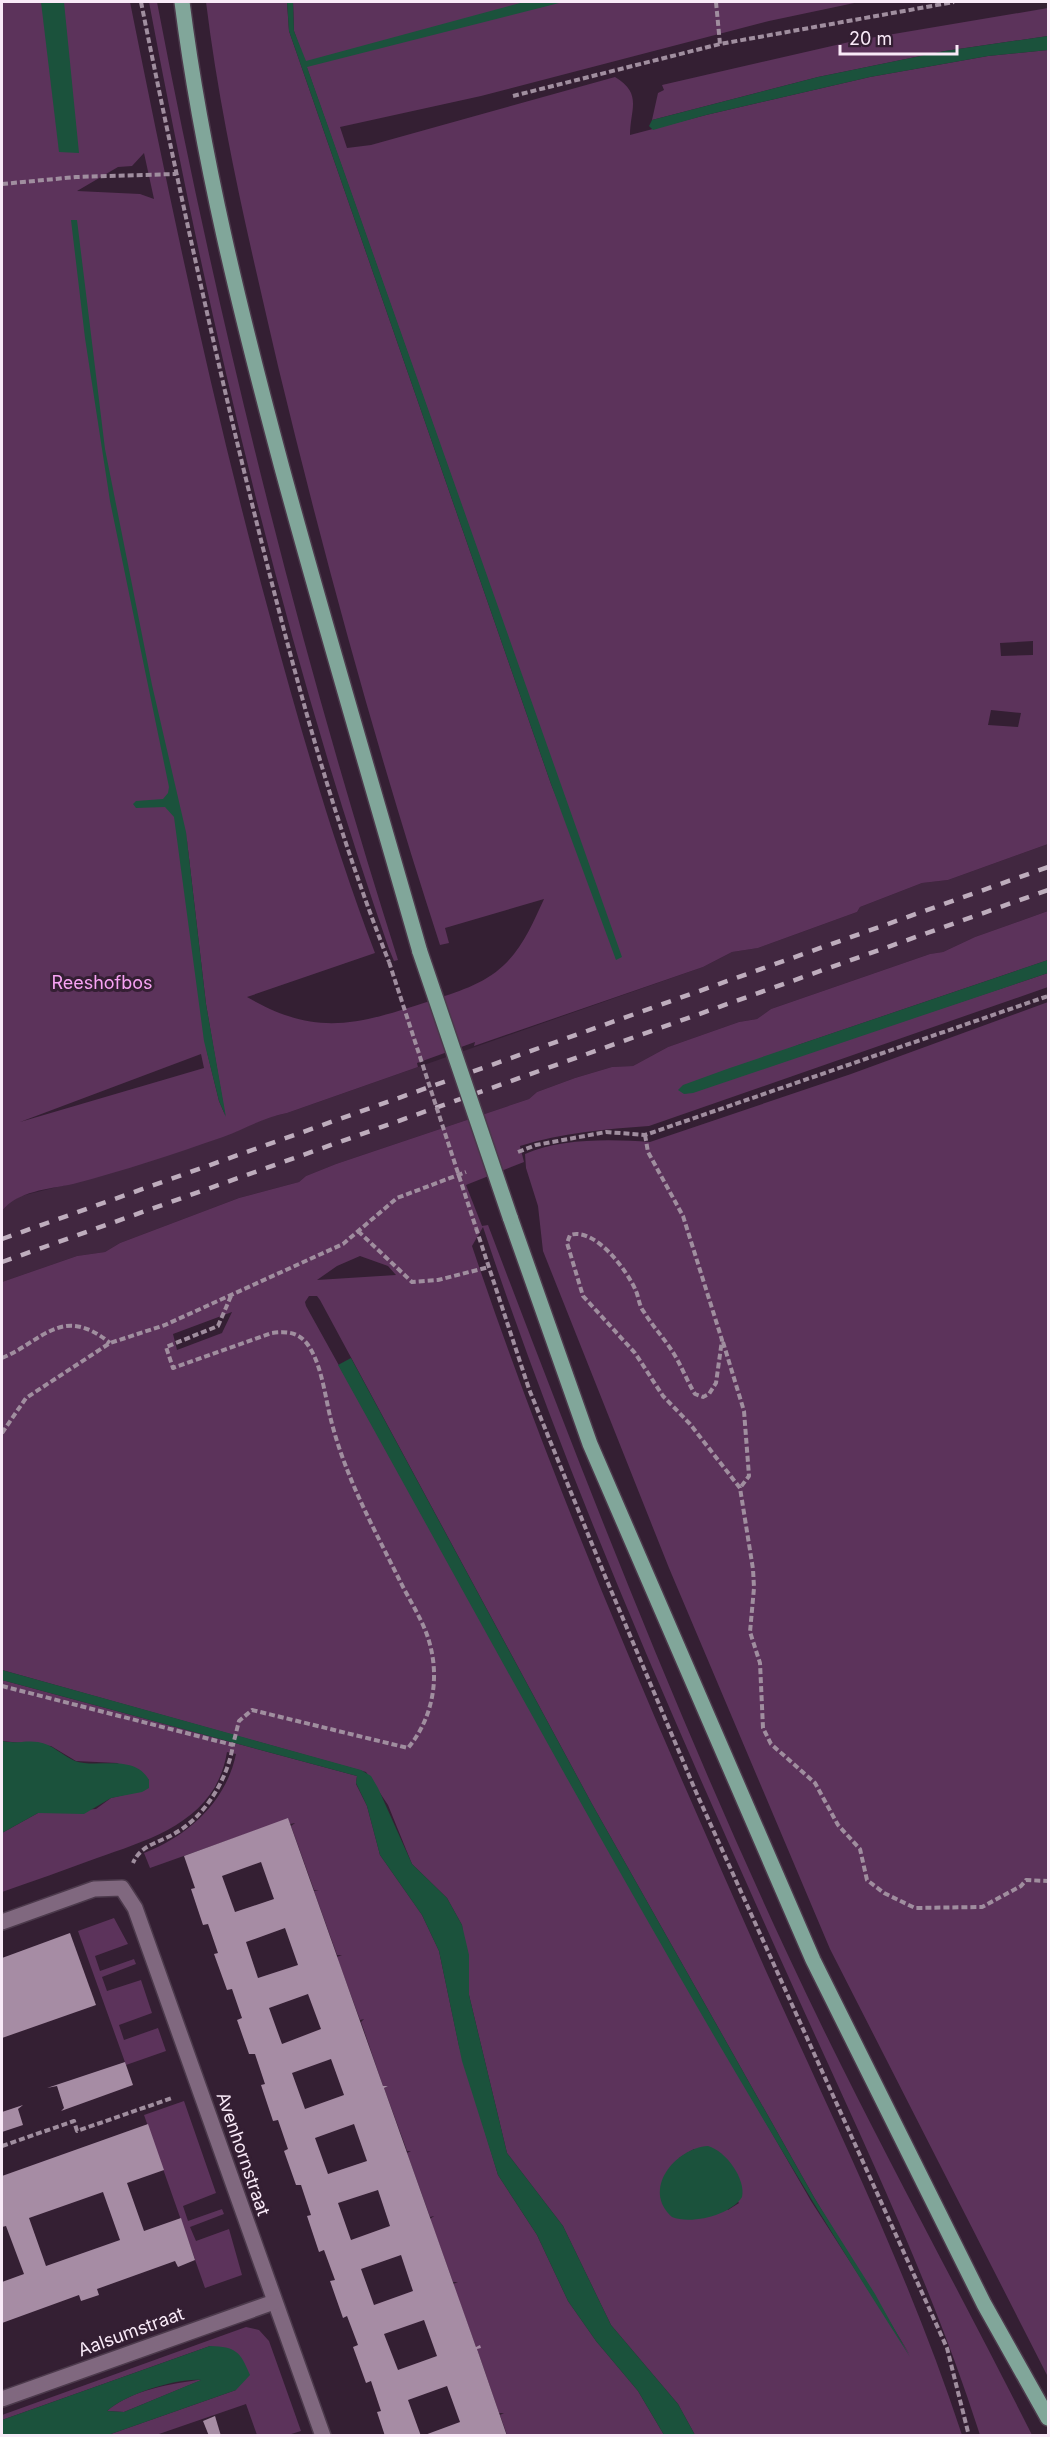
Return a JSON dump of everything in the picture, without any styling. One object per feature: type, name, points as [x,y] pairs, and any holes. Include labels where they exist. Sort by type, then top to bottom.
[{"type":"main road","points":[[182,2],[190,64],[214,189],[248,342],[307,560],[420,952],[590,1444],[813,1960],[984,2304],[1048,2418]]},
{"type":"street","points":[[2,1922],[94,1890],[122,1888]]},
{"type":"street","name":"Avenhornstraat","points":[[122,1888],[135,1908],[323,2436]]},
{"type":"street","name":"Aalsumstraat","points":[[2,2399],[274,2302]]},
{"type":"path","points":[[141,2],[176,174],[232,426],[285,634],[338,823],[389,962],[529,1389],[696,1792],[946,2348],[969,2436]]},
{"type":"path","points":[[716,2],[720,44]]},
{"type":"path","points":[[513,96],[720,44],[954,2]]},
{"type":"path","points":[[2,184],[76,177],[176,174]]},
{"type":"path","points":[[515,1153],[536,1145],[606,1132],[645,1135],[1048,996]]},
{"type":"path","points":[[645,1135],[648,1152],[683,1216],[744,1411],[748,1476],[740,1488]]},
{"type":"path","points":[[2,1433],[26,1398],[110,1343],[165,1325],[343,1244],[397,1198],[472,1169]]},
{"type":"path","points":[[358,1231],[412,1282],[438,1280],[489,1268]]},
{"type":"path","points":[[722,1340],[716,1383],[709,1394],[703,1397],[695,1394],[672,1351],[642,1310],[636,1291],[621,1266],[589,1236],[578,1233],[570,1235],[567,1243],[583,1296],[635,1353],[663,1396],[690,1424],[740,1488],[747,1521],[754,1588],[750,1632],[760,1663],[763,1728],[771,1744],[814,1784],[838,1825],[860,1849],[861,1864],[867,1880],[884,1893],[915,1908],[982,1907],[1014,1890],[1026,1880],[1048,1881]]},
{"type":"path","points":[[122,1888],[138,1851],[179,1831],[216,1792],[231,1759],[239,1721],[252,1710],[408,1748],[421,1732],[434,1694],[429,1641],[355,1492],[334,1434],[315,1357],[308,1345],[299,1336],[288,1331],[272,1333],[173,1368],[166,1347],[218,1326],[231,1296]]},
{"type":"path","points":[[2,1358],[20,1351],[27,1342],[49,1330],[65,1326],[80,1327],[100,1335],[110,1343]]},
{"type":"path","points":[[2,1686],[233,1745]]},
{"type":"path","points":[[2,2146],[74,2121],[77,2131],[199,2089]]},
{"type":"shaded area","points":[[41,2],[64,2],[79,153],[59,152]]},
{"type":"shaded area","points":[[287,2],[293,2],[294,31],[306,61],[524,2],[563,2],[307,67],[622,957],[616,960],[551,784],[289,31]]},
{"type":"shaded area","points":[[1048,36],[1048,50],[988,56],[870,77],[706,115],[653,130],[649,126],[652,120],[818,77],[945,51]]},
{"type":"shaded area","points":[[71,220],[77,220],[105,449],[152,685],[186,832],[206,1004],[226,1117],[219,1101],[204,1041],[174,817],[165,807],[136,808],[133,804],[136,801],[163,799],[169,787],[110,501],[85,338]]},
{"type":"shaded area","points":[[1048,844],[1048,911],[975,937],[943,952],[930,954],[771,1009],[757,1019],[739,1022],[668,1047],[633,1066],[612,1067],[575,1078],[537,1092],[529,1099],[336,1164],[306,1176],[299,1182],[239,1198],[120,1243],[105,1252],[77,1256],[2,1282],[2,1211],[9,1202],[21,1196],[77,1182],[237,1131],[266,1118],[287,1113],[703,967],[732,952],[758,948],[857,912],[860,907],[922,883],[948,880]]},
{"type":"shaded area","points":[[1048,960],[1048,973],[693,1093],[684,1094],[678,1090],[683,1085],[727,1069]]},
{"type":"shaded area","points":[[351,1358],[592,1804],[815,2199],[875,2294],[910,2357],[834,2236],[687,1990],[546,1741],[338,1365]]},
{"type":"shaded area","points":[[2,1670],[361,1770],[371,1776],[412,1864],[447,1898],[462,1925],[469,1955],[469,1995],[507,2153],[563,2226],[611,2325],[678,2404],[695,2435],[664,2435],[638,2391],[596,2341],[568,2301],[537,2235],[498,2175],[462,2061],[439,1951],[422,1915],[380,1855],[367,1806],[356,1783],[357,1776],[2,1680]]},
{"type":"shaded area","points":[[2,1741],[43,1743],[75,1761],[84,1763],[125,1764],[142,1772],[149,1780],[149,1788],[142,1792],[111,1798],[84,1814],[38,1813],[2,1833]]},
{"type":"shaded area","points":[[708,2146],[728,2160],[738,2174],[742,2197],[729,2209],[710,2217],[689,2220],[672,2217],[663,2206],[660,2195],[661,2183],[666,2172],[684,2154]]},
{"type":"shaded area","points":[[210,2346],[236,2352],[243,2360],[250,2375],[236,2390],[108,2435],[2,2435],[2,2420]],"holes":[[[201,2380],[124,2412],[107,2411],[126,2399],[152,2388]]]},
{"type":"green space","name":"Reeshofbos","points":[[2,2],[130,2],[194,309],[249,537],[318,784],[375,953],[247,997],[272,1010],[295,1018],[338,1023],[359,1021],[405,1009],[469,987],[487,978],[504,965],[517,950],[544,899],[445,928],[449,943],[440,945],[374,729],[296,439],[237,184],[212,48],[206,2],[287,2],[289,31],[551,784],[621,957],[294,31],[293,2],[859,2],[769,21],[481,96],[340,127],[347,148],[371,145],[615,77],[624,83],[632,96],[630,135],[870,77],[988,56],[1048,50],[1048,844],[948,880],[922,883],[860,907],[857,912],[758,948],[732,952],[703,967],[474,1046],[475,1042],[417,1063],[418,1067],[270,1117],[205,1143],[111,1174],[25,1195],[8,1204],[2,1211]],"holes":[[[144,153],[154,199],[140,194],[77,191],[118,167],[132,166]],[[1033,641],[1033,655],[1001,656],[1000,643]],[[991,710],[1021,713],[1018,727],[988,725]],[[186,832],[206,1004],[225,1115],[219,1101],[207,1052]],[[201,1054],[204,1068],[20,1122]]]},
{"type":"green space","points":[[149,2],[157,2],[234,364],[294,604],[361,842],[398,960],[394,961],[389,949],[350,833],[315,716],[251,480],[197,241]]},
{"type":"green space","points":[[1048,8],[1048,36],[945,51],[818,77],[652,120],[658,93],[664,90],[662,85],[858,40]]},
{"type":"green space","points":[[1048,911],[1048,960],[798,1045],[684,1094],[1048,973],[1048,987],[649,1126],[567,1135],[520,1146],[524,1162],[466,1185],[482,1226],[488,1225],[631,1592],[746,1863],[846,2075],[1032,2435],[980,2435],[938,2316],[914,2258],[704,1786],[625,1602],[550,1416],[483,1227],[472,1246],[538,1430],[610,1612],[687,1792],[895,2259],[962,2435],[695,2435],[678,2404],[611,2325],[563,2226],[507,2153],[469,1995],[462,1925],[447,1898],[412,1864],[388,1805],[366,1772],[2,1670],[2,1282],[77,1256],[105,1252],[120,1243],[239,1198],[299,1182],[306,1176],[336,1164],[529,1099],[537,1092],[575,1078],[612,1067],[633,1066],[668,1047],[739,1022],[757,1019],[771,1009],[930,954],[943,952],[975,937]],"holes":[[[360,1256],[388,1266],[396,1275],[317,1280],[337,1266]],[[309,1296],[317,1296],[320,1300],[592,1804],[815,2199],[910,2355],[811,2201],[585,1809],[305,1302]],[[232,1312],[222,1333],[177,1350],[173,1334]],[[694,2149],[739,2203],[728,2210],[679,2158]]]},
{"type":"green space","points":[[1048,1002],[1048,2377],[830,1949],[669,1568],[543,1251],[538,1206],[526,1168],[525,1154],[570,1142],[620,1140],[650,1142],[851,1074]]},
{"type":"green space","points":[[2,1680],[357,1776],[356,1784],[367,1806],[380,1855],[422,1915],[439,1951],[459,2046],[498,2175],[537,2235],[568,2301],[596,2341],[638,2391],[664,2435],[507,2435],[500,2415],[504,2413],[499,2413],[477,2349],[480,2346],[476,2347],[453,2284],[458,2282],[453,2282],[430,2219],[434,2216],[430,2217],[407,2153],[411,2151],[407,2151],[384,2088],[388,2086],[383,2086],[361,2022],[364,2019],[360,2020],[337,1957],[342,1955],[337,1955],[314,1891],[319,1890],[314,1890],[291,1826],[295,1823],[290,1824],[288,1819],[150,1868],[144,1853],[176,1837],[203,1815],[224,1787],[236,1754],[227,1752],[220,1776],[210,1795],[178,1824],[139,1843],[2,1892],[2,1833],[38,1813],[96,1809],[111,1798],[145,1790],[149,1780],[117,1763],[76,1761],[51,1746],[2,1741]]},
{"type":"green space","points":[[114,1918],[128,1944],[95,1956],[100,1971],[134,1959],[136,1964],[102,1977],[107,1991],[141,1980],[152,2013],[119,2025],[124,2040],[158,2028],[166,2051],[126,2065],[78,1931]]},
{"type":"green space","points":[[184,2101],[216,2193],[183,2206],[188,2221],[222,2209],[224,2214],[190,2227],[196,2241],[229,2229],[242,2275],[205,2288],[144,2115]]},
{"type":"green space","points":[[246,2327],[259,2330],[269,2341],[301,2431],[288,2435],[257,2435],[246,2404],[156,2435],[108,2435],[236,2390],[210,2346],[2,2420],[2,2415]]},
{"type":"green space","points":[[204,2379],[124,2412],[107,2411],[128,2397],[140,2393]]},
{"type":"building","points":[[288,1818],[383,2086],[388,2086],[384,2088],[476,2347],[480,2345],[481,2348],[477,2349],[507,2436],[422,2436],[460,2422],[447,2386],[408,2400],[421,2436],[385,2436],[377,2412],[381,2411],[371,2381],[366,2383],[353,2347],[358,2345],[347,2316],[343,2318],[330,2281],[335,2280],[324,2250],[319,2252],[307,2216],[311,2215],[301,2185],[296,2185],[284,2151],[288,2149],[278,2120],[273,2121],[261,2085],[265,2084],[255,2054],[249,2054],[237,2020],[242,2018],[232,1989],[227,1990],[214,1954],[218,1953],[208,1924],[203,1925],[191,1889],[195,1888],[184,1856]],"holes":[[[261,1862],[274,1899],[235,1912],[222,1876]],[[285,1928],[298,1965],[258,1978],[246,1942]],[[308,1994],[321,2029],[282,2044],[269,2008]],[[331,2059],[344,2095],[305,2109],[292,2073]],[[354,2124],[367,2161],[328,2174],[315,2138]],[[378,2190],[390,2226],[351,2240],[338,2203]],[[401,2255],[413,2291],[374,2305],[361,2269]],[[424,2320],[437,2356],[398,2370],[384,2334]]]},
{"type":"building","points":[[70,1933],[96,2005],[2,2038],[2,1958]]},
{"type":"building","points":[[125,2062],[133,2085],[61,2111],[64,2108],[57,2086],[47,2088]]},
{"type":"building","points":[[23,2105],[18,2109],[23,2125],[2,2132],[2,2112]]},
{"type":"building","points":[[148,2124],[164,2170],[127,2183],[144,2231],[181,2218],[195,2260],[178,2267],[175,2261],[97,2289],[99,2295],[81,2301],[79,2295],[2,2323],[2,2282],[24,2274],[6,2226],[2,2227],[2,2176]],"holes":[[[103,2192],[120,2240],[46,2266],[29,2218]]]},
{"type":"building","points":[[215,2416],[221,2436],[209,2436],[203,2421]]},
{"type":"railway","points":[[2,1239],[1048,867]]},
{"type":"railway","points":[[2,1262],[1048,890]]}]
